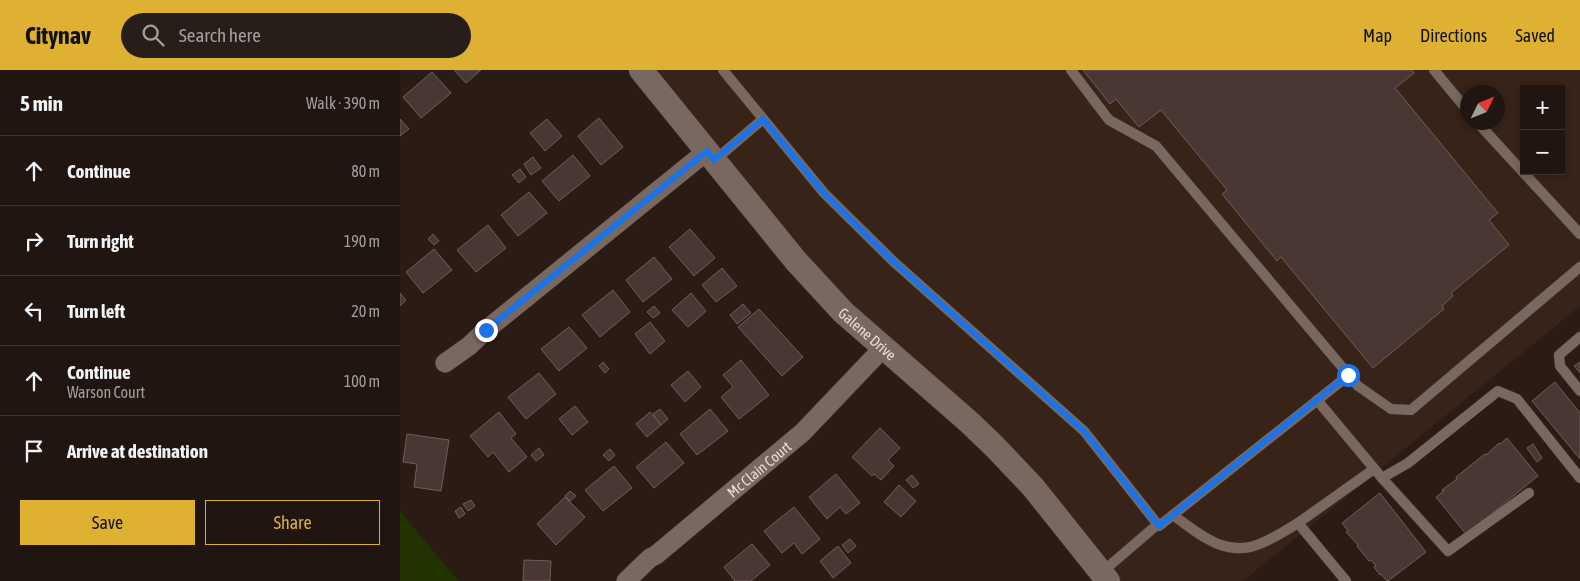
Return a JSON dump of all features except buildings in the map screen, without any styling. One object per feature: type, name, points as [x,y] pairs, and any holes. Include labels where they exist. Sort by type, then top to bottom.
[{"type":"street","name":"Galene Drive","points":[[641,70],[842,312],[969,422],[995,447],[1032,487],[1105,577]]},
{"type":"street","points":[[446,363],[469,346],[493,324],[711,156]]},
{"type":"street","name":"Mc Clain Court","points":[[626,581],[650,558],[803,432],[883,348]]},
{"type":"lane","points":[[723,70],[824,193],[894,262],[1084,431],[1158,524]]},
{"type":"lane","points":[[1072,70],[1108,120],[1156,146],[1348,375],[1358,386],[1391,409],[1411,410],[1580,267]]},
{"type":"lane","points":[[1434,70],[1460,101]]},
{"type":"lane","points":[[711,156],[763,119]]},
{"type":"lane","points":[[1484,130],[1580,234]]},
{"type":"lane","points":[[1580,337],[1559,354],[1560,366],[1580,391]]},
{"type":"lane","points":[[1105,577],[1158,524],[1159,526],[1348,375]]},
{"type":"lane","points":[[1382,478],[1408,463],[1498,392],[1517,399],[1580,478]]},
{"type":"lane","points":[[1317,400],[1374,469],[1448,551],[1529,493]]},
{"type":"lane","points":[[1172,515],[1202,536],[1222,547],[1243,549],[1262,543],[1298,523],[1374,469]]},
{"type":"lane","points":[[1298,523],[1346,581]]},
{"type":"shaded area","points":[[640,70],[1580,70],[1580,306],[1243,581],[1108,581],[883,348]]},
{"type":"green space","points":[[400,511],[458,581],[400,581]]},
{"type":"route","points":[[486,330],[707,151],[714,160],[763,119],[824,193],[894,262],[1084,431],[1159,526],[1348,375]]}]
